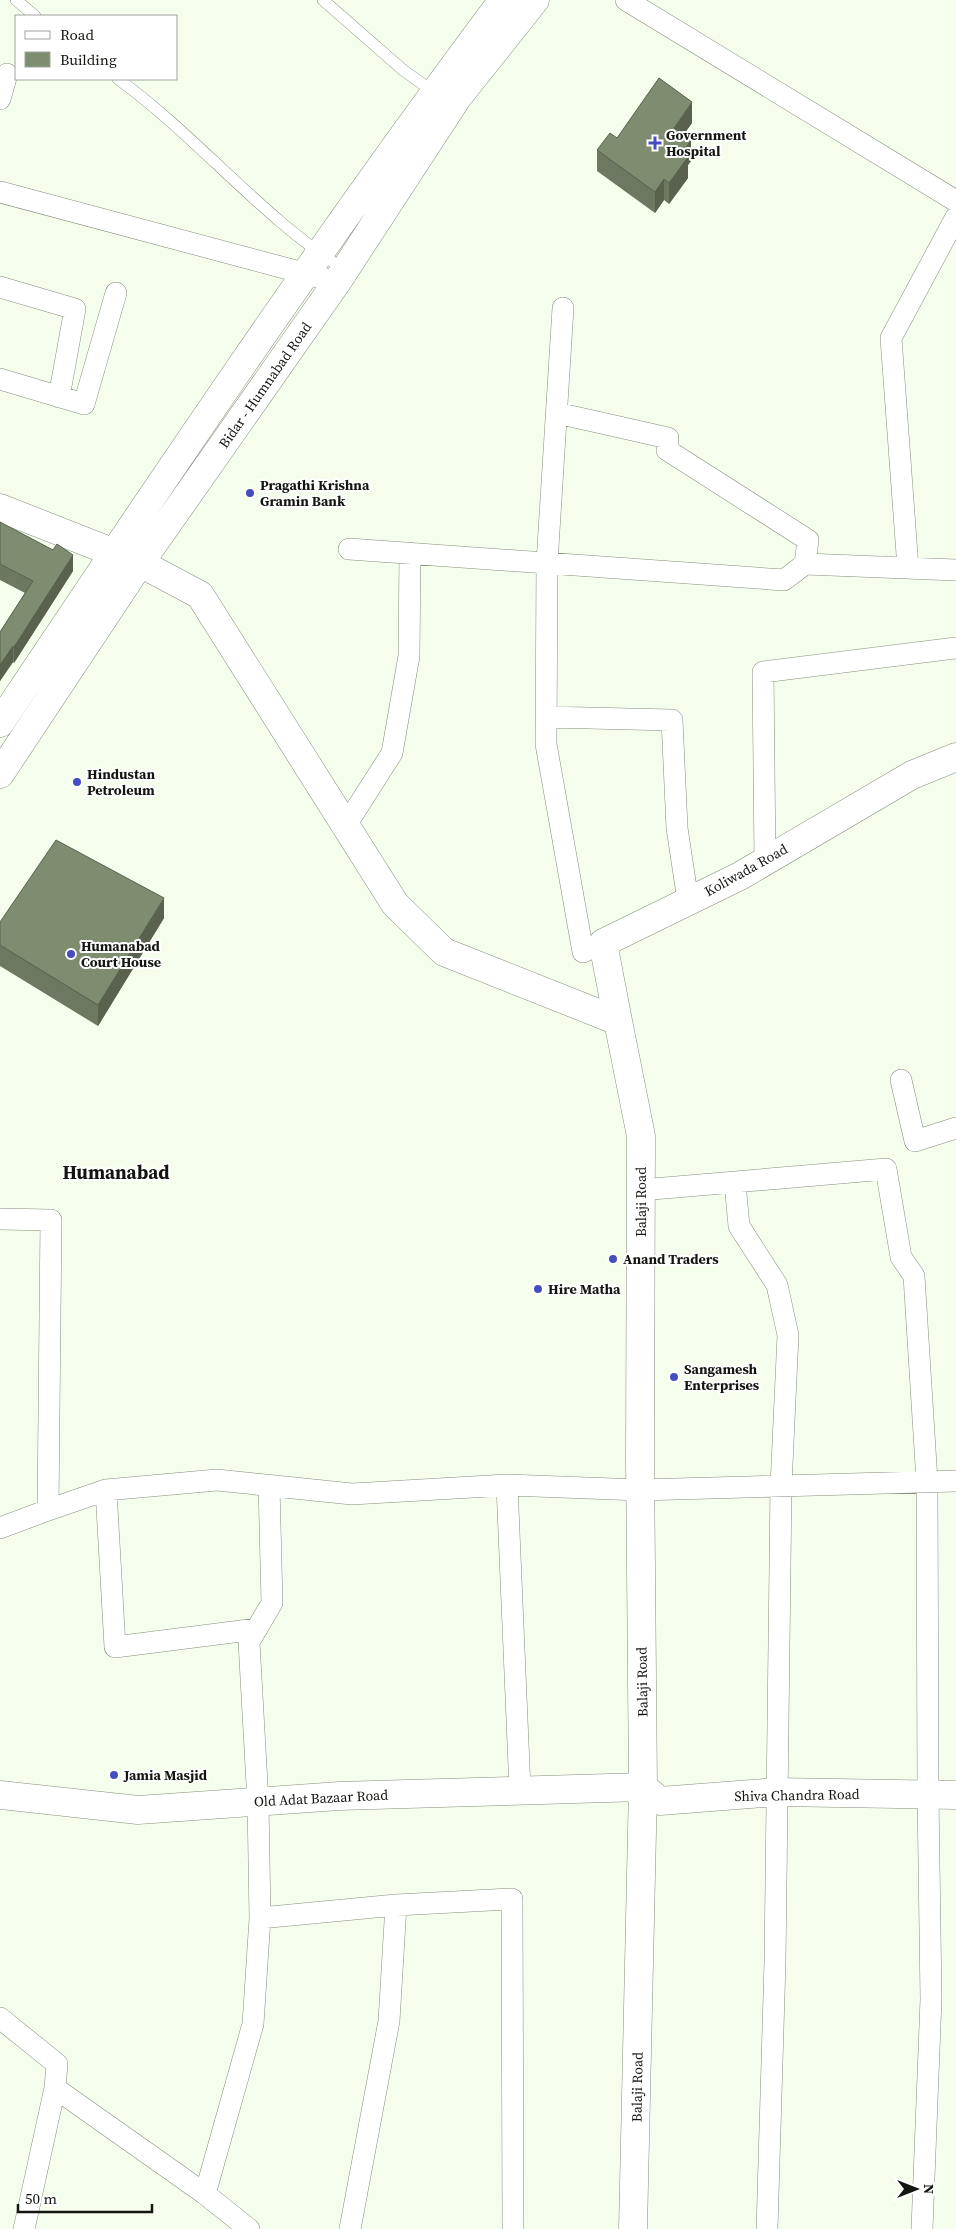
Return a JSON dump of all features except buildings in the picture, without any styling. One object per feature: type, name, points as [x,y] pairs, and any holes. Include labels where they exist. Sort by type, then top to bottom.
[{"type":"street","name":"Bidar - Humnabad Road","points":[[0,774],[140,563],[341,276],[443,99],[503,0]]},
{"type":"street","name":"Bidar - Humnabad Road","points":[[0,723],[312,264],[443,99],[535,0]]},
{"type":"street","points":[[626,0],[956,201]]},
{"type":"street","points":[[0,99],[7,74]]},
{"type":"street","points":[[0,192],[312,264],[341,276]]},
{"type":"street","points":[[908,568],[891,338],[956,217]]},
{"type":"street","points":[[0,287],[75,309],[59,397]]},
{"type":"street","points":[[0,379],[84,404],[116,293]]},
{"type":"street","points":[[563,308],[547,563],[546,744],[583,952],[603,943],[618,1021]]},
{"type":"street","points":[[556,413],[668,438],[667,450],[808,540],[805,564]]},
{"type":"street","points":[[0,508],[140,563],[200,595],[395,904],[444,952],[618,1021]]},
{"type":"street","points":[[350,549],[784,580],[805,564],[956,570]]},
{"type":"street","points":[[346,825],[392,753],[409,656],[410,553]]},
{"type":"street","points":[[764,861],[763,672],[956,648]]},
{"type":"street","points":[[546,717],[672,720],[677,828],[688,902]]},
{"type":"street","name":"Koliwada Road","points":[[603,943],[688,902],[764,861],[912,775],[956,756]]},
{"type":"street","name":"Balaji Road","points":[[618,1021],[641,1136],[640,1490],[643,1787],[634,2229]]},
{"type":"street","points":[[901,1080],[915,1141],[956,1128]]},
{"type":"street","points":[[641,1190],[886,1169],[900,1257],[914,1276],[927,1481],[931,1999],[922,2229]]},
{"type":"street","points":[[735,1183],[739,1226],[777,1285],[788,1336],[781,1486],[775,1962],[767,2229]]},
{"type":"street","points":[[0,1219],[51,1220],[48,1510]]},
{"type":"street","points":[[0,1528],[106,1490],[217,1480],[352,1494],[507,1485],[640,1490],[956,1481]]},
{"type":"street","points":[[204,2194],[253,2024],[260,1918],[258,1802],[249,1642],[272,1603],[269,1485]]},
{"type":"street","points":[[507,1485],[520,1790]]},
{"type":"street","points":[[106,1490],[115,1647],[257,1629]]},
{"type":"street","name":"Shiva Chandra Road","points":[[643,1787],[660,1801],[777,1792],[956,1795]]},
{"type":"street","name":"Old Adat Bazaar Road","points":[[0,1795],[138,1810],[339,1796],[643,1787]]},
{"type":"street","points":[[260,1918],[396,1906],[512,1899],[512,2229]]},
{"type":"street","points":[[350,2229],[389,2021],[396,1906]]},
{"type":"street","points":[[0,2018],[57,2064],[55,2088],[24,2229]]},
{"type":"street","points":[[55,2088],[204,2194],[249,2229]]},
{"type":"lane","points":[[16,0],[34,15]]},
{"type":"lane","points":[[322,0],[403,70],[443,99]]},
{"type":"lane","points":[[119,80],[192,139],[255,200],[312,264]]},
{"type":"place","name":"Government Hospital","points":[[655,143]]},
{"type":"place","name":"Pragathi Krishna Gramin Bank","points":[[250,493]]},
{"type":"place","name":"Hindustan Petroleum","points":[[77,782]]},
{"type":"place","name":"Humanabad Court House","points":[[71,954]]},
{"type":"place","name":"Anand Traders","points":[[613,1259]]},
{"type":"place","name":"Hire Matha","points":[[538,1289]]},
{"type":"place","name":"Sangamesh Enterprises","points":[[674,1377]]},
{"type":"place","name":"Jamia Masjid","points":[[114,1775]]},
{"type":"district","name":"Humanabad","points":[[116,1172]]}]
